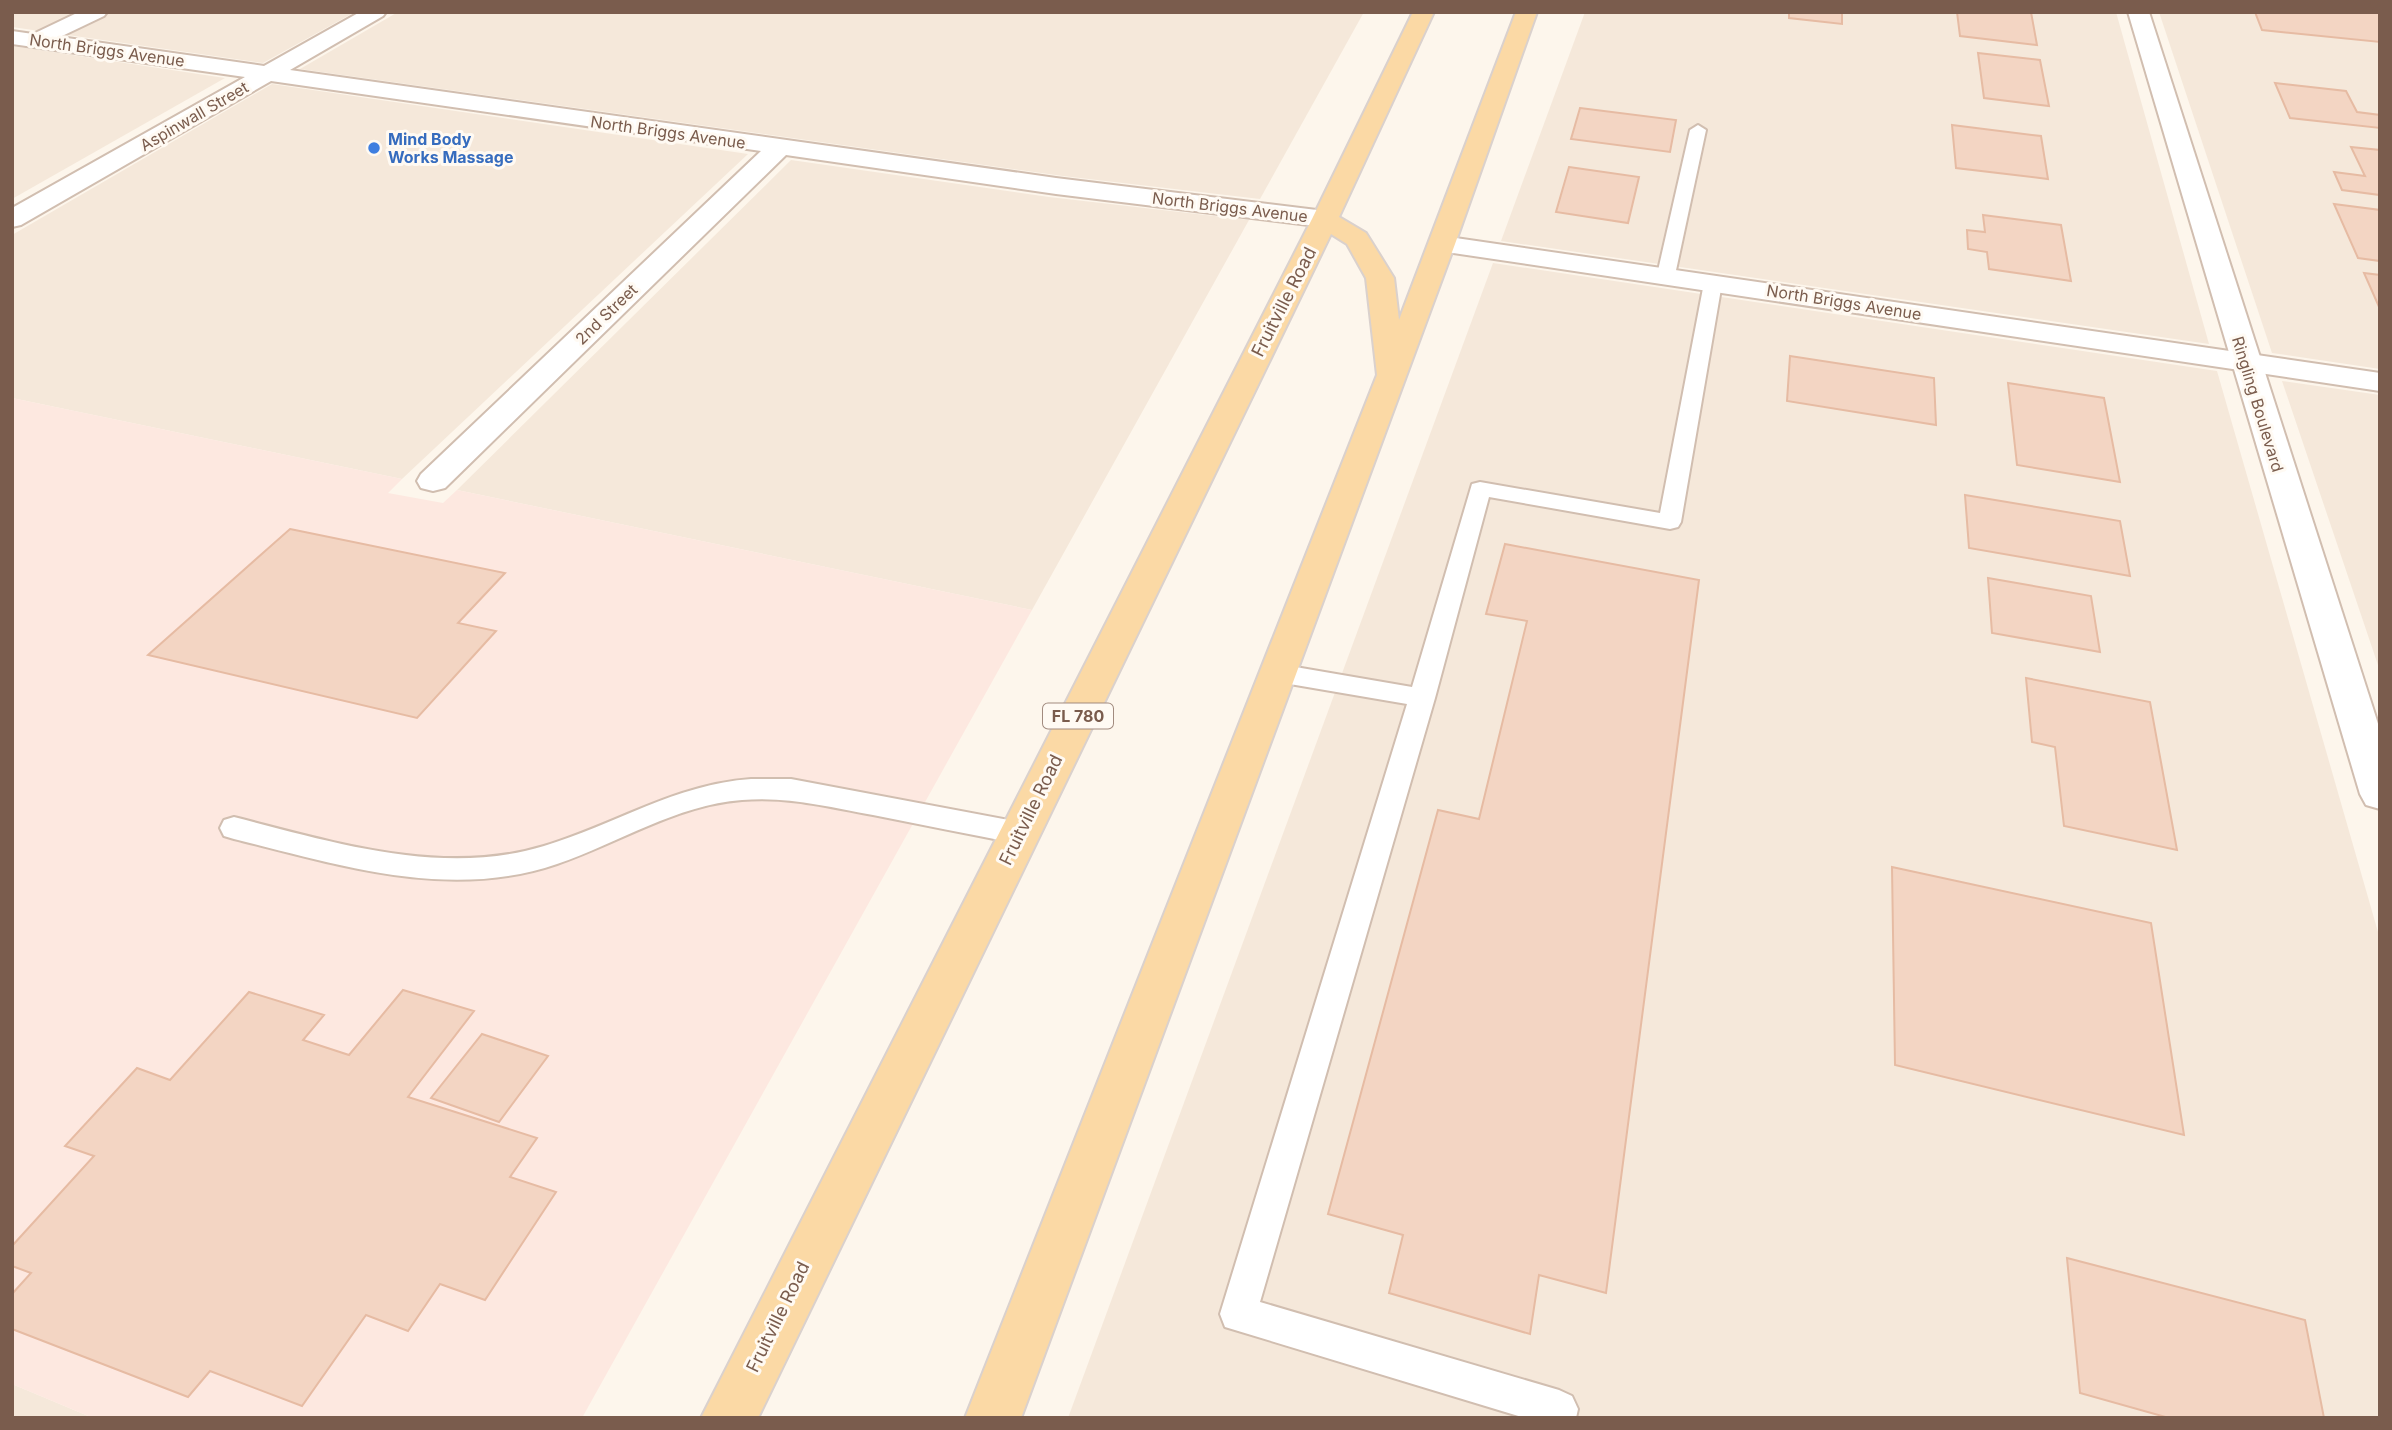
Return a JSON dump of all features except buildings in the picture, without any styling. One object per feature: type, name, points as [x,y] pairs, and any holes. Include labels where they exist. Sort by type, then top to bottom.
[{"type":"main road","name":"Fruitville Road","points":[[729,1418],[1325,219],[1424,12]]},
{"type":"main road","points":[[993,1418],[1391,379],[1527,12]]},
{"type":"main road","points":[[1325,219],[1357,239],[1380,278],[1391,379]]},
{"type":"street","points":[[37,40],[97,12]]},
{"type":"street","name":"Aspinwall Street","points":[[12,219],[376,12]]},
{"type":"street","name":"Ringling Boulevard","points":[[2138,12],[2380,794]]},
{"type":"street","name":"North Briggs Avenue","points":[[12,37],[779,148],[1325,219]]},
{"type":"street","name":"2nd Street","points":[[433,481],[779,148]]},
{"type":"street","name":"North Briggs Avenue","points":[[1442,244],[2380,382]]},
{"type":"lane","points":[[1666,275],[1698,131]]},
{"type":"lane","points":[[1557,1418],[1559,1409],[1238,1314],[1422,698],[1480,489],[1670,522],[1713,283]]},
{"type":"lane","points":[[1278,673],[1422,698]]},
{"type":"lane","points":[[234,828],[349,855],[412,866],[484,868],[521,864],[548,856],[665,809],[711,794],[759,787],[791,789],[1019,833]]},
{"type":"shaded area","points":[[12,12],[355,12],[263,63],[12,27]]},
{"type":"shaded area","points":[[398,12],[1364,12],[1260,199],[1063,176],[300,69]]},
{"type":"shaded area","points":[[1585,12],[2116,12],[2209,344],[1501,241]]},
{"type":"shaded area","points":[[2159,12],[2380,12],[2380,369],[2272,353]]},
{"type":"shaded area","points":[[12,46],[225,78],[12,199]]},
{"type":"shaded area","points":[[272,84],[748,154],[402,479],[12,398],[12,235]]},
{"type":"shaded area","points":[[791,160],[1049,197],[1249,220],[1032,610],[457,490]]},
{"type":"shaded area","points":[[1493,263],[2217,371],[2380,939],[2380,1418],[1068,1418]]},
{"type":"shaded area","points":[[2282,381],[2380,395],[2380,671]]},
{"type":"shaded area","points":[[12,398],[402,479],[388,493],[443,503],[457,490],[1032,610],[582,1418],[93,1418],[12,1384]]},
{"type":"shaded area","points":[[12,1384],[93,1418],[12,1418]]},
{"type":"place","name":"Mind Body Works Massage","points":[[374,148]]}]
